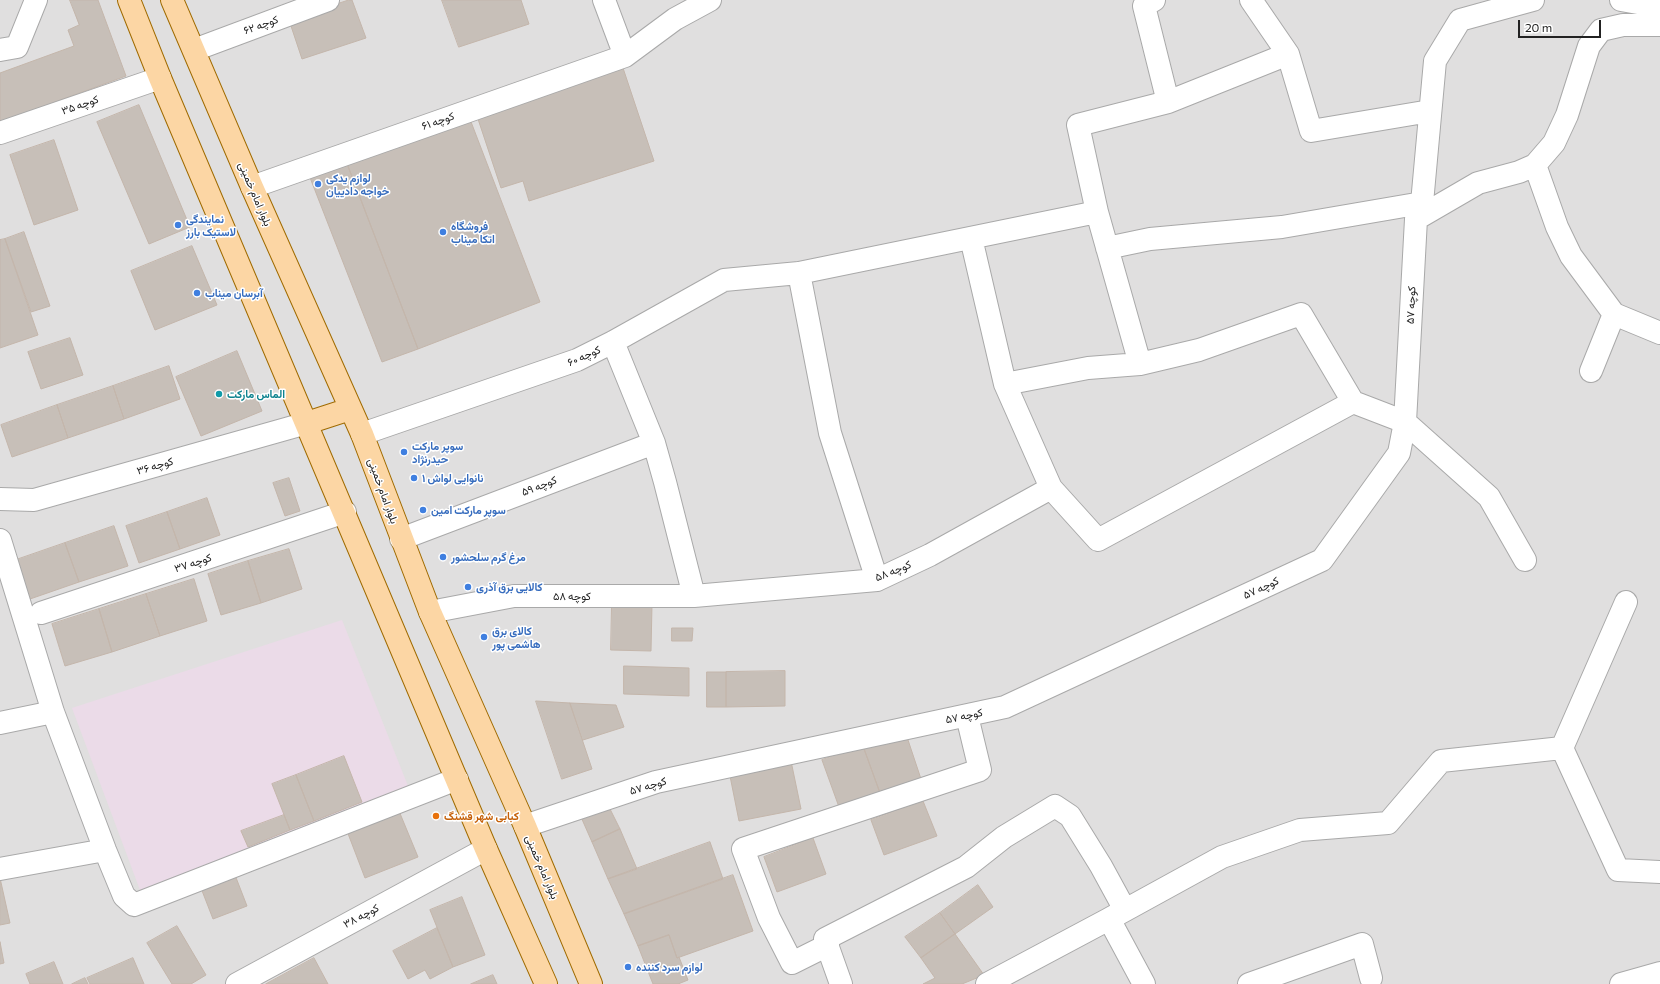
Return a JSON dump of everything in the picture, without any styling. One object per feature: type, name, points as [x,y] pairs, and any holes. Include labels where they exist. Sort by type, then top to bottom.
[{"type":"main road","points":[[129,0],[160,78],[345,512],[486,849],[546,984]]},
{"type":"main road","name":"بلوار امام خمینی","points":[[177,3],[194,50],[252,187],[362,434],[430,612],[525,826],[591,984]]},
{"type":"main road","points":[[307,423],[350,409]]},
{"type":"street","points":[[0,50],[17,47],[36,0]]},
{"type":"street","name":"کوچه ۶۲","points":[[194,50],[328,0]]},
{"type":"street","points":[[604,0],[625,56]]},
{"type":"street","name":"کوچه ۶۱","points":[[252,187],[625,56],[675,18],[710,0]]},
{"type":"street","points":[[1154,0],[1144,6],[1168,102]]},
{"type":"street","points":[[1251,0],[1288,54],[1311,131],[1430,111]]},
{"type":"street","name":"کوچه ۵۷","points":[[525,826],[656,782],[1005,707],[1322,560],[1399,453],[1405,422],[1419,211],[1435,61],[1460,20],[1533,0]]},
{"type":"street","points":[[1621,0],[1660,7]]},
{"type":"street","points":[[1107,248],[1150,239],[1282,227],[1419,211],[1478,183],[1518,172],[1535,164],[1554,143],[1567,115],[1589,46],[1601,30],[1623,25],[1660,24]]},
{"type":"street","points":[[1140,364],[1097,212],[1078,125],[1168,102],[1288,54]]},
{"type":"street","name":"کوچه ۳۵","points":[[0,133],[160,78]]},
{"type":"street","points":[[1535,164],[1557,227],[1570,256],[1614,314],[1660,334]]},
{"type":"street","name":"کوچه ۶۰","points":[[362,434],[577,360],[613,342],[724,280],[799,273],[1097,212]]},
{"type":"street","points":[[970,238],[1005,384],[1051,488],[1098,540],[1354,402]]},
{"type":"street","points":[[799,273],[830,433],[877,580]]},
{"type":"street","points":[[1005,384],[1088,368],[1140,364],[1200,350],[1301,314],[1354,402],[1405,422],[1489,497],[1526,560]]},
{"type":"street","points":[[1591,371],[1614,314]]},
{"type":"street","points":[[613,342],[654,443],[694,596]]},
{"type":"street","name":"کوچه ۳۶","points":[[0,505],[34,500],[307,423]]},
{"type":"street","name":"کوچه ۵۹","points":[[401,538],[654,443]]},
{"type":"street","name":"کوچه ۵۸","points":[[430,612],[514,596],[694,596],[877,580],[930,555],[1051,488]]},
{"type":"street","name":"کوچه ۳۷","points":[[41,613],[345,512]]},
{"type":"street","points":[[0,540],[53,712],[124,896],[134,905],[457,779]]},
{"type":"street","points":[[1626,602],[1562,748],[1618,870],[1660,872]]},
{"type":"street","points":[[0,723],[53,712]]},
{"type":"street","points":[[828,945],[792,963],[769,918],[743,849],[980,770],[967,716]]},
{"type":"street","points":[[988,984],[1222,857],[1300,830],[1388,823],[1441,761],[1562,748]]},
{"type":"street","points":[[841,984],[825,939],[966,867],[1004,837],[1055,806],[1070,816],[1101,866],[1117,915],[1144,984]]},
{"type":"street","name":"کوچه ۳۸","points":[[238,984],[486,849]]},
{"type":"street","points":[[0,870],[105,850]]},
{"type":"street","points":[[1249,984],[1362,944],[1371,978]]},
{"type":"street","points":[[1621,984],[1660,973]]},
{"type":"shaded area","points":[[0,0],[1660,0],[1660,984],[0,984]]},
{"type":"shaded area","points":[[342,620],[408,786],[140,890],[72,708]]},
{"type":"building","points":[[70,0],[98,0],[126,76],[0,122],[0,73],[74,46],[68,30],[79,25]]},
{"type":"building","points":[[352,0],[366,38],[302,59],[289,20]]},
{"type":"building","points":[[442,0],[521,0],[529,24],[459,47]]},
{"type":"building","points":[[622,65],[654,161],[529,201],[523,181],[501,188],[476,113]]},
{"type":"building","points":[[139,105],[190,227],[149,244],[97,122]]},
{"type":"building","name":"فروشگاه اتکا میناب","points":[[468,114],[540,302],[418,349],[346,161]]},
{"type":"building","points":[[54,140],[78,210],[34,225],[10,155]]},
{"type":"building","points":[[346,161],[418,349],[382,362],[309,175]]},
{"type":"building","points":[[24,232],[50,306],[31,312],[5,239]]},
{"type":"building","points":[[5,239],[38,335],[0,348],[0,240]]},
{"type":"building","points":[[192,246],[217,305],[155,330],[131,271]]},
{"type":"building","points":[[70,338],[83,375],[41,389],[28,352]]},
{"type":"building","name":"الماس مارکت","points":[[237,351],[262,411],[201,436],[176,377]]},
{"type":"building","points":[[169,366],[180,399],[124,419],[113,386]]},
{"type":"building","points":[[113,386],[124,419],[68,438],[57,405]]},
{"type":"building","points":[[57,405],[68,438],[12,457],[1,425]]},
{"type":"building","points":[[289,478],[300,511],[285,516],[273,483]]},
{"type":"building","points":[[207,498],[220,535],[180,549],[167,512]]},
{"type":"building","points":[[167,512],[180,549],[139,563],[126,526]]},
{"type":"building","points":[[114,526],[128,566],[79,582],[65,543]]},
{"type":"building","points":[[65,543],[79,582],[30,599],[16,560]]},
{"type":"building","points":[[289,549],[302,589],[261,603],[248,561]]},
{"type":"building","points":[[248,561],[261,603],[221,615],[208,574]]},
{"type":"building","points":[[194,579],[207,621],[160,636],[146,594]]},
{"type":"building","points":[[146,594],[160,636],[112,652],[99,609]]},
{"type":"building","points":[[612,604],[652,604],[651,651],[611,650]]},
{"type":"building","points":[[99,609],[112,652],[65,666],[52,624]]},
{"type":"building","points":[[672,628],[693,628],[692,641],[672,641]]},
{"type":"building","points":[[624,666],[689,668],[689,696],[624,694]]},
{"type":"building","points":[[785,671],[785,706],[726,707],[726,672]]},
{"type":"building","points":[[707,672],[726,672],[726,707],[707,707]]},
{"type":"building","points":[[536,701],[570,703],[592,769],[562,779]]},
{"type":"building","points":[[570,703],[616,705],[624,727],[583,740]]},
{"type":"building","points":[[905,731],[921,779],[880,793],[863,746]]},
{"type":"building","points":[[863,746],[880,793],[839,807],[822,760]]},
{"type":"building","points":[[344,756],[362,802],[314,821],[296,775]]},
{"type":"building","points":[[791,761],[801,809],[739,821],[729,771]]},
{"type":"building","points":[[296,775],[314,821],[290,830],[272,784]]},
{"type":"building","points":[[923,801],[937,836],[884,855],[871,820]]},
{"type":"building","points":[[608,805],[620,829],[592,842],[581,817]]},
{"type":"building","points":[[399,811],[418,857],[365,878],[347,831]]},
{"type":"building","points":[[284,815],[290,830],[248,847],[241,831]]},
{"type":"building","points":[[620,829],[637,869],[608,879],[592,842]]},
{"type":"building","points":[[813,838],[826,874],[777,892],[764,857]]},
{"type":"building","points":[[710,842],[723,879],[624,914],[608,879]]},
{"type":"building","points":[[235,875],[247,906],[213,919],[201,888]]},
{"type":"building","points":[[733,875],[753,931],[677,958],[669,935],[638,946],[624,914]]},
{"type":"building","points":[[0,878],[10,923],[0,925]]},
{"type":"building","points":[[978,885],[993,907],[955,934],[940,913]]},
{"type":"building","points":[[462,897],[485,955],[453,967],[430,910]]},
{"type":"building","points":[[940,913],[955,934],[921,958],[905,937]]},
{"type":"building","points":[[177,926],[206,975],[191,984],[172,984],[147,943]]},
{"type":"building","points":[[437,928],[453,967],[430,979],[425,970],[408,979],[393,951]]},
{"type":"building","points":[[955,934],[984,975],[962,984],[923,984],[935,978],[921,958]]},
{"type":"building","points":[[669,935],[677,958],[679,957],[688,980],[678,984],[653,984],[638,946]]},
{"type":"building","points":[[0,942],[4,963],[0,964]]},
{"type":"building","points":[[133,958],[144,984],[90,984],[87,978]]},
{"type":"building","points":[[314,958],[328,984],[266,984]]},
{"type":"building","points":[[54,962],[63,984],[30,984],[26,974]]},
{"type":"building","points":[[493,975],[497,984],[471,984]]},
{"type":"building","points":[[85,978],[88,984],[72,984]]},
{"type":"place","name":"لوازم یدکی خواجه دادییان","points":[[318,184]]},
{"type":"place","name":"نمایندگی لاستیک بارز","points":[[178,225]]},
{"type":"place","name":"فروشگاه اتکا میناب","points":[[443,232]]},
{"type":"place","name":"آبرسان میناب","points":[[197,293]]},
{"type":"place","name":"الماس مارکت","points":[[219,394]]},
{"type":"place","name":"سوپر مارکت حیدرنژاد","points":[[404,452]]},
{"type":"place","name":"نانوایی لواش ۱","points":[[414,478]]},
{"type":"place","name":"سوپر مارکت امین","points":[[423,510]]},
{"type":"place","name":"مرغ گرم سلحشور","points":[[443,557]]},
{"type":"place","name":"کالایی برق آذری","points":[[468,587]]},
{"type":"place","name":"کالای برق هاشمی پور","points":[[484,637]]},
{"type":"place","name":"کبابی شهر قشنگ","points":[[436,816]]},
{"type":"place","name":"لوازم سرد کننده","points":[[628,967]]}]
